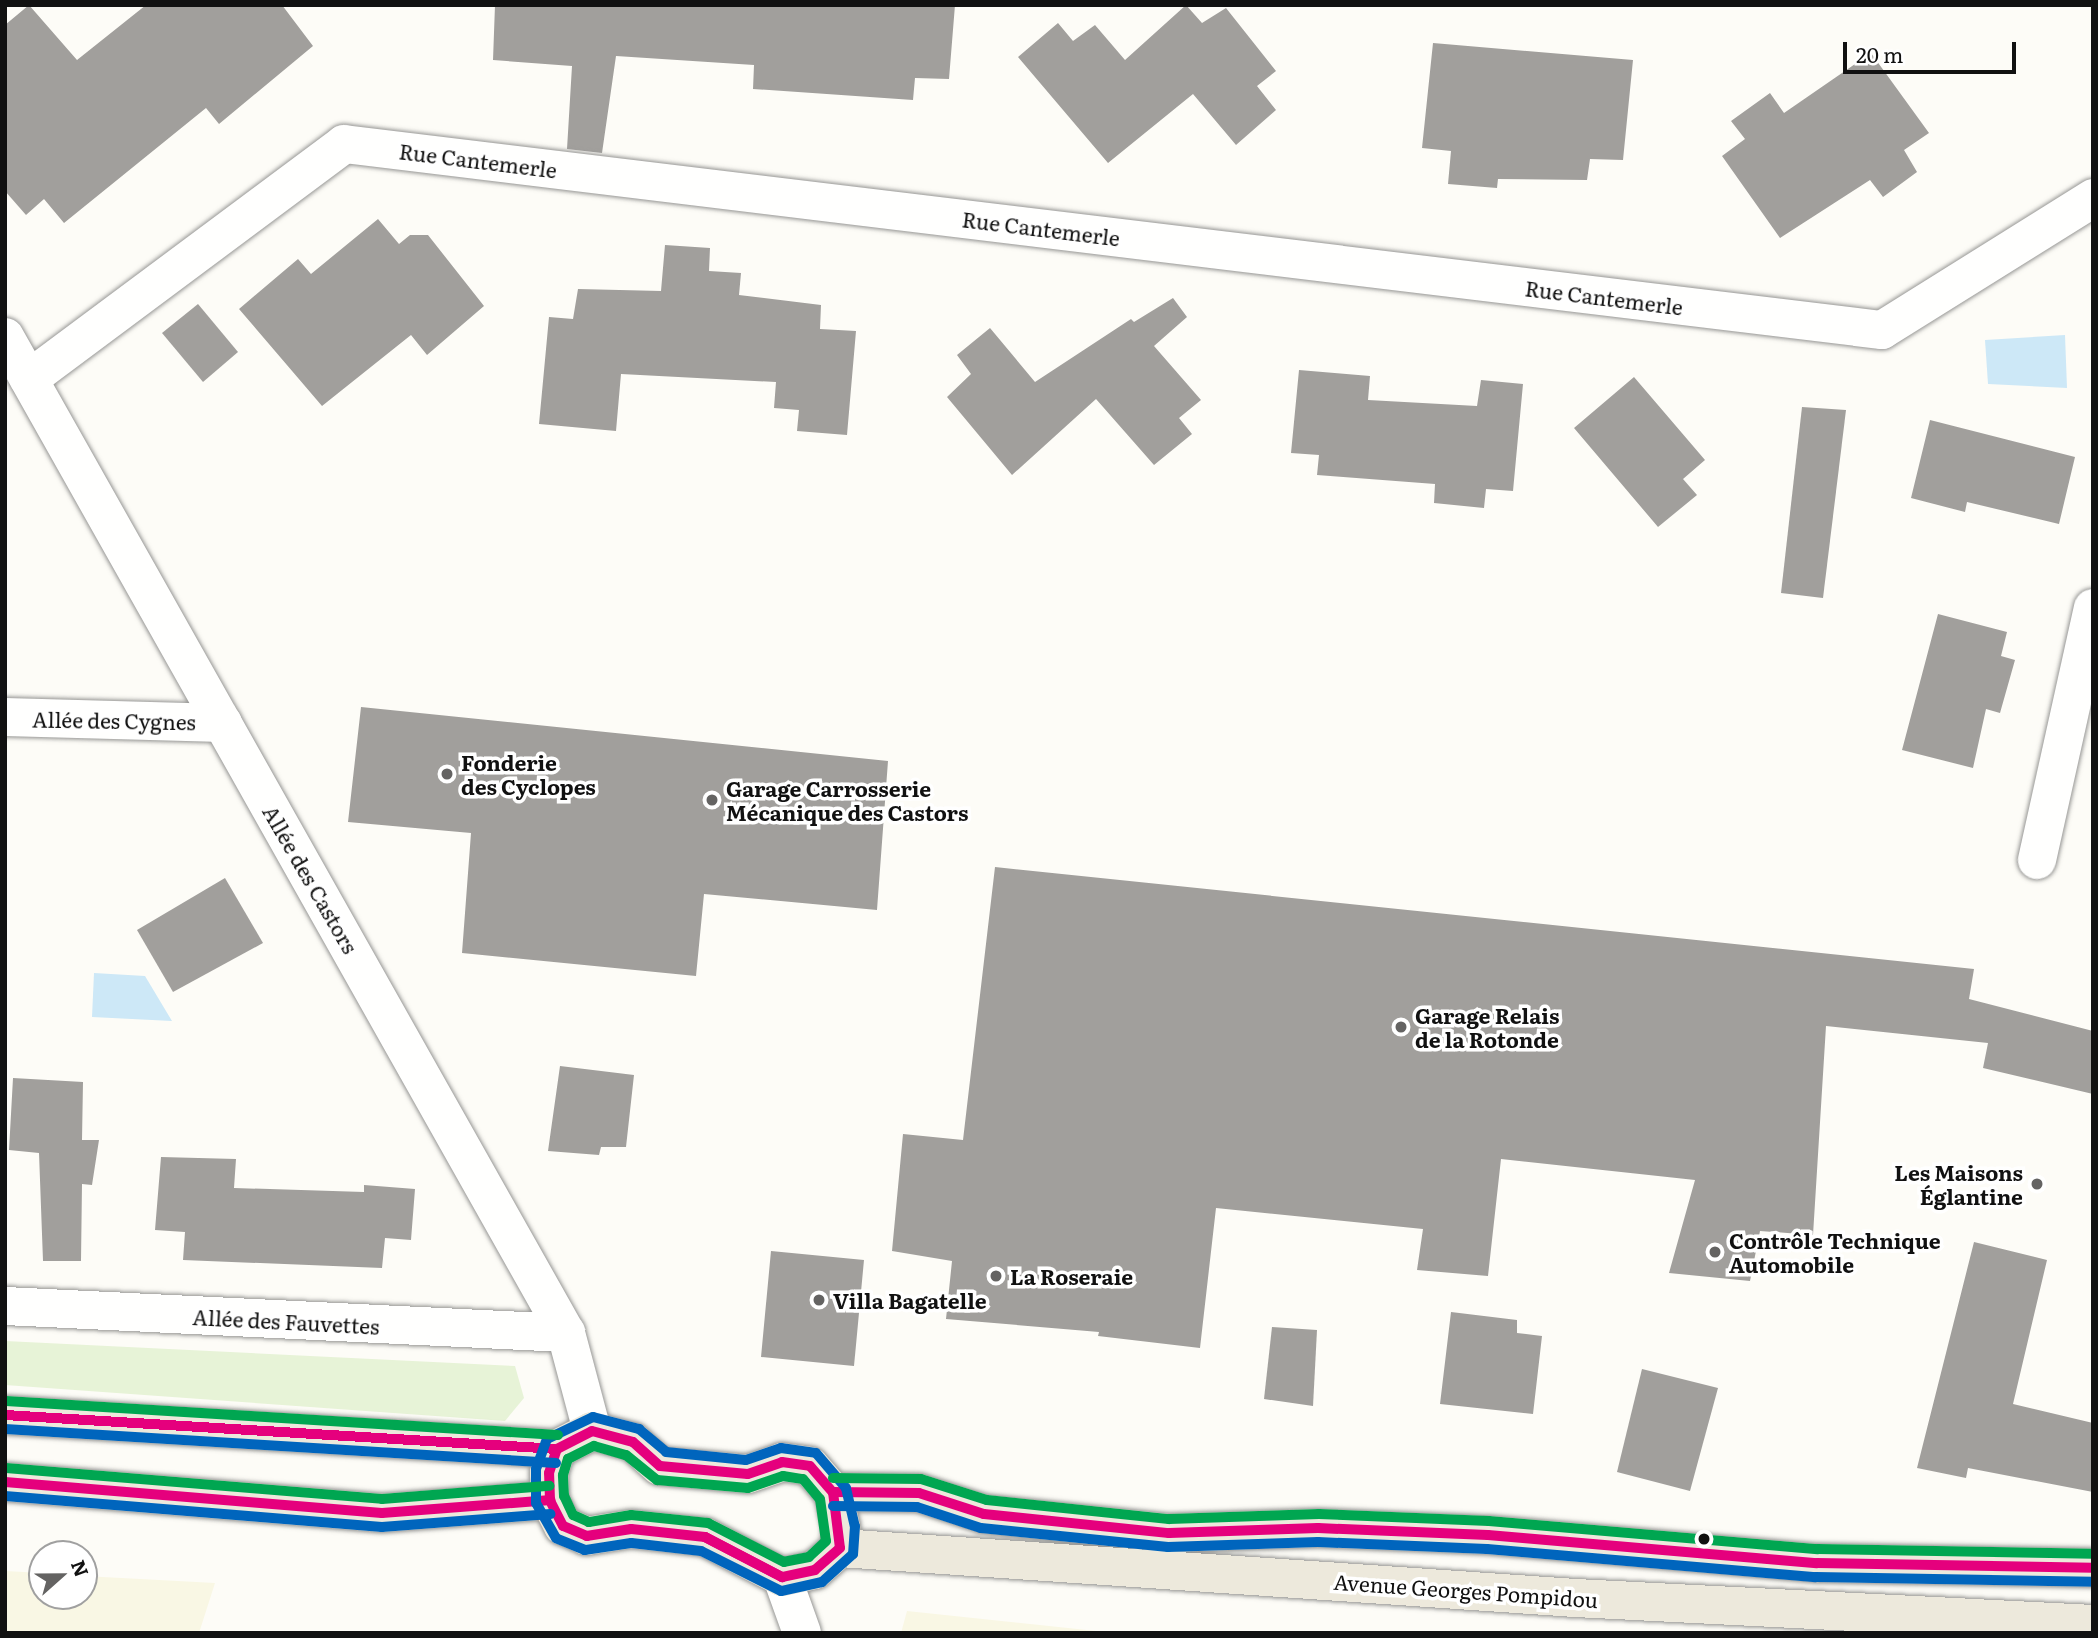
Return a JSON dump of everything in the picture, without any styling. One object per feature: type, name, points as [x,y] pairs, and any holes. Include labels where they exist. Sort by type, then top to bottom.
[{"type":"main road","points":[[5,1415],[557,1450],[593,1431],[633,1442],[660,1466],[748,1474],[782,1462],[810,1466],[833,1492],[841,1528],[840,1548],[815,1570],[782,1577],[705,1537],[631,1529],[587,1536],[563,1526],[550,1500],[549,1473],[557,1450]]},
{"type":"main road","points":[[5,1482],[383,1513],[550,1500]]},
{"type":"main road","points":[[833,1492],[919,1493],[984,1514],[1169,1533],[1318,1528],[1488,1535],[1816,1563],[2093,1568]]},
{"type":"main road","name":"Avenue Georges Pompidou","points":[[840,1548],[1589,1598],[2093,1624]]},
{"type":"street","name":"Rue Cantemerle","points":[[29,379],[344,144],[1882,330],[2093,198]]},
{"type":"street","name":"Allée des Castors","points":[[5,337],[566,1332],[593,1431]]},
{"type":"street","points":[[2037,860],[2093,608]]},
{"type":"street","name":"Allée des Cygnes","points":[[5,717],[223,723]]},
{"type":"street","name":"Allée des Fauvettes","points":[[5,1306],[566,1332]]},
{"type":"street","points":[[782,1577],[802,1633]]},
{"type":"shaded area","points":[[5,1571],[28,1572],[28,1610],[98,1610],[98,1577],[215,1583],[199,1633],[5,1633]]},
{"type":"shaded area","points":[[907,1611],[1115,1633],[901,1633]]},
{"type":"green space","points":[[5,1341],[515,1366],[524,1398],[505,1421],[5,1385]]},
{"type":"water","points":[[2065,335],[2067,388],[1988,384],[1985,340]]},
{"type":"water","points":[[94,973],[145,976],[172,1021],[92,1017]]},
{"type":"building","points":[[29,5],[77,60],[146,5],[282,5],[313,46],[219,124],[206,108],[64,223],[44,199],[26,215],[5,191],[5,25]]},
{"type":"building","points":[[495,5],[955,5],[949,79],[915,78],[913,100],[753,89],[754,65],[616,56],[602,153],[567,149],[572,66],[493,60]]},
{"type":"building","points":[[1186,5],[1202,23],[1226,8],[1276,71],[1257,86],[1276,110],[1236,145],[1193,94],[1108,163],[1018,57],[1058,23],[1073,41],[1095,25],[1125,60]]},
{"type":"building","points":[[1433,43],[1633,60],[1623,160],[1590,159],[1587,180],[1498,179],[1497,188],[1448,184],[1451,151],[1422,148]]},
{"type":"building","points":[[1871,53],[1929,133],[1904,150],[1917,172],[1883,197],[1870,180],[1780,238],[1722,156],[1745,139],[1731,121],[1770,93],[1784,113]]},
{"type":"building","points":[[378,219],[399,244],[410,235],[428,235],[484,306],[427,355],[411,335],[322,406],[239,309],[298,259],[311,274]]},
{"type":"building","points":[[665,245],[710,248],[709,271],[741,273],[739,295],[821,305],[820,329],[856,331],[847,435],[797,431],[799,410],[774,408],[776,382],[621,374],[616,431],[539,424],[549,317],[573,319],[578,289],[661,291]]},
{"type":"building","points":[[1173,298],[1187,317],[1154,346],[1201,400],[1179,418],[1192,434],[1154,465],[1096,399],[1012,475],[947,397],[971,374],[957,355],[990,328],[1035,382],[1131,319],[1134,322]]},
{"type":"building","points":[[198,304],[238,352],[203,382],[162,333]]},
{"type":"building","points":[[1299,370],[1370,376],[1368,400],[1477,406],[1481,380],[1523,384],[1513,491],[1486,489],[1484,508],[1434,503],[1435,484],[1317,475],[1319,455],[1291,453]]},
{"type":"building","points":[[1634,377],[1705,460],[1683,479],[1697,495],[1658,527],[1574,428]]},
{"type":"building","points":[[1802,407],[1846,410],[1823,598],[1781,593]]},
{"type":"building","points":[[1930,420],[2075,457],[2059,524],[1967,502],[1965,512],[1911,498]]},
{"type":"building","points":[[1938,614],[2007,632],[2001,656],[2015,660],[2000,713],[1986,709],[1973,768],[1902,750]]},
{"type":"building","points":[[361,707],[888,761],[877,910],[704,894],[696,976],[462,953],[471,833],[348,822]]},
{"type":"building","name":"Garage Relais de la Rotonde","points":[[995,867],[1974,969],[1969,999],[2093,1031],[2093,1094],[1983,1068],[1988,1043],[1826,1026],[1813,1235],[1760,1231],[1750,1281],[1669,1273],[1695,1180],[1501,1159],[1488,1276],[1417,1270],[1423,1229],[1216,1208],[1200,1348],[1098,1336],[1099,1332],[946,1319],[952,1261],[892,1251],[903,1134],[963,1140]]},
{"type":"building","points":[[225,878],[263,943],[173,992],[137,930]]},
{"type":"building","points":[[560,1066],[634,1075],[626,1147],[601,1147],[599,1155],[548,1151]]},
{"type":"building","points":[[13,1078],[83,1082],[82,1140],[99,1140],[92,1185],[82,1184],[81,1261],[43,1261],[39,1153],[9,1150]]},
{"type":"building","points":[[161,1157],[236,1159],[234,1188],[364,1192],[364,1185],[415,1189],[411,1240],[385,1238],[382,1268],[183,1260],[185,1232],[155,1230]]},
{"type":"building","points":[[1974,1242],[2047,1260],[2013,1404],[2093,1423],[2093,1492],[1968,1468],[1966,1478],[1917,1468]]},
{"type":"building","name":"Villa Bagatelle","points":[[771,1251],[864,1260],[854,1366],[761,1357]]},
{"type":"building","points":[[1451,1312],[1517,1320],[1517,1333],[1542,1336],[1533,1414],[1440,1404]]},
{"type":"building","points":[[1272,1327],[1317,1330],[1313,1406],[1264,1399]]},
{"type":"building","points":[[1642,1369],[1718,1388],[1690,1491],[1617,1472]]},
{"type":"transit line","points":[[6,1401],[558,1435]]},
{"type":"transit line","points":[[5,1415],[557,1449]]},
{"type":"transit line","points":[[593,1417],[639,1429],[666,1452],[746,1460],[781,1448],[816,1453],[846,1488],[855,1526],[853,1554],[822,1582],[781,1591],[701,1551],[631,1543],[585,1550],[556,1538],[536,1503],[536,1469],[547,1439],[593,1417]]},
{"type":"transit line","points":[[5,1429],[556,1463]]},
{"type":"transit line","points":[[705,1537],[631,1529],[587,1536],[563,1526],[550,1500],[549,1473],[557,1449],[592,1431],[633,1442],[660,1466],[748,1474],[782,1462],[810,1466],[833,1492],[840,1548],[815,1570],[782,1577]]},
{"type":"transit line","points":[[594,1446],[626,1455],[657,1480],[748,1488],[783,1476],[803,1479],[820,1499],[826,1541],[809,1557],[784,1562],[708,1523],[631,1515],[589,1522],[573,1515],[564,1496],[563,1475],[568,1459],[594,1446]]},
{"type":"transit line","points":[[6,1468],[382,1499],[549,1486]]},
{"type":"transit line","points":[[833,1478],[921,1479],[987,1500],[1169,1519],[1319,1514],[1489,1521],[1818,1549],[2093,1554]]},
{"type":"transit line","points":[[5,1482],[382,1513],[550,1500]]},
{"type":"transit line","points":[[833,1492],[919,1493],[984,1514],[1169,1533],[1318,1528],[1488,1535],[1817,1563],[2093,1568]]},
{"type":"transit line","points":[[5,1496],[382,1527],[551,1514]]},
{"type":"transit line","points":[[833,1506],[917,1507],[981,1528],[1168,1547],[1318,1542],[1487,1549],[1816,1577],[2093,1582]]},
{"type":"transit line","points":[[705,1537],[782,1577]]},
{"type":"transit line","points":[[705,1537],[782,1577]]},
{"type":"place","name":"Fonderie des Cyclopes","points":[[447,774]]},
{"type":"place","name":"Garage Carrosserie Mécanique des Castors","points":[[712,800]]},
{"type":"place","name":"Garage Relais de la Rotonde","points":[[1401,1027]]},
{"type":"place","name":"Les Maisons Églantine","points":[[2037,1184]]},
{"type":"place","name":"Contrôle Technique Automobile","points":[[1715,1252]]},
{"type":"place","name":"La Roseraie","points":[[996,1276]]},
{"type":"place","name":"Villa Bagatelle","points":[[819,1300]]}]
